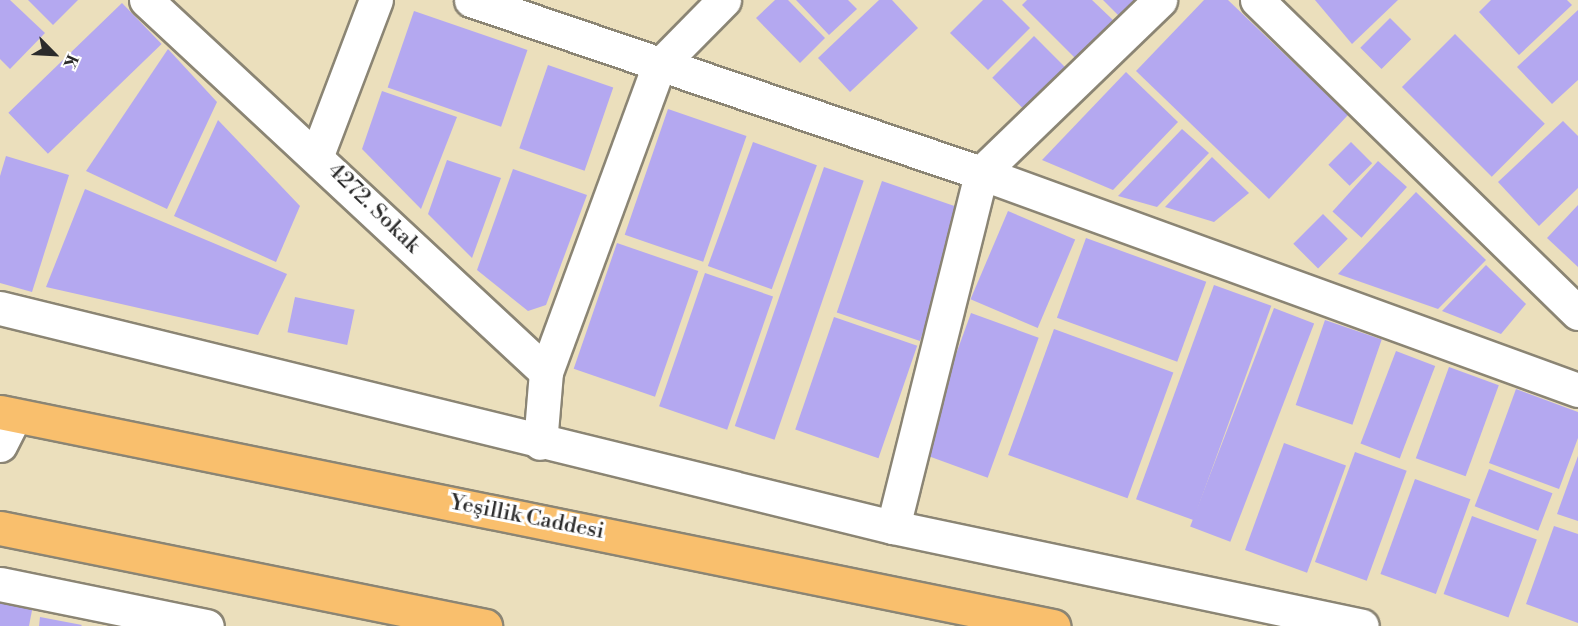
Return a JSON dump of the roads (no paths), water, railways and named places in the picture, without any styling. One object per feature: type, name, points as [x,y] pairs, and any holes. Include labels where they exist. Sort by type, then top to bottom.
[{"type":"highway","name":"Yeşillik Caddesi","points":[[7,414],[1053,626]]},
{"type":"highway","points":[[0,528],[485,626]]},
{"type":"street","name":"4272. Sokak","points":[[146,0],[317,155],[546,372]]},
{"type":"street","points":[[317,155],[376,0]]},
{"type":"street","points":[[471,0],[658,67],[981,173],[1578,390]]},
{"type":"street","points":[[540,443],[546,372],[658,67],[724,0]]},
{"type":"street","points":[[893,527],[981,173],[1160,0]]},
{"type":"street","points":[[1257,0],[1578,313]]},
{"type":"street","points":[[0,308],[540,443],[893,527],[1362,626]]},
{"type":"street","points":[[0,445],[7,414]]},
{"type":"street","points":[[0,584],[207,626]]}]
